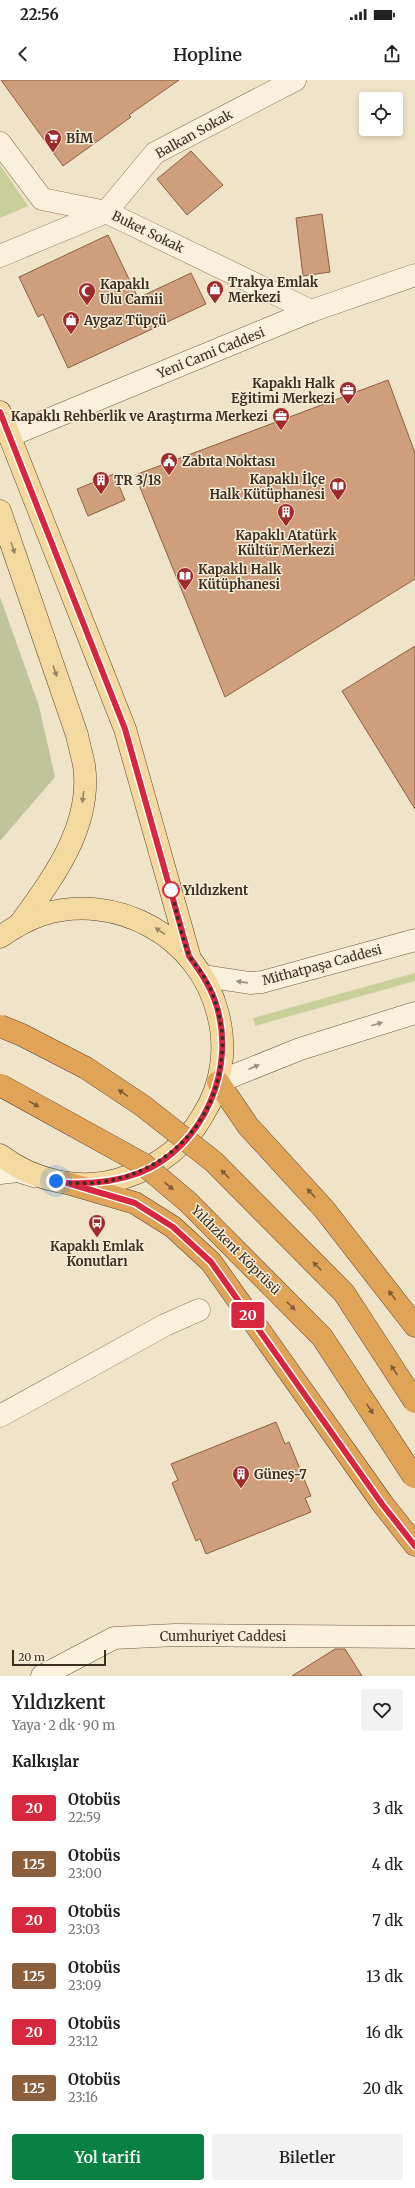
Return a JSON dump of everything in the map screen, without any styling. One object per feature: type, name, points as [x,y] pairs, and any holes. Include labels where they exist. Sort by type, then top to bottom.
[{"type":"highway","points":[[0,1026],[22,1035],[86,1068],[143,1106],[214,1162],[344,1293],[415,1402]]},
{"type":"highway","points":[[218,1082],[248,1126],[324,1208],[415,1326]]},
{"type":"highway","name":"Yıldızkent Köprüsü","points":[[0,1085],[143,1164],[188,1202],[322,1337],[415,1478]]},
{"type":"highway","points":[[67,1183],[135,1203],[173,1227],[211,1262],[382,1504],[415,1546]]},
{"type":"main road","points":[[0,412],[125,729],[189,956]]},
{"type":"main road","points":[[0,511],[77,736],[84,766],[84,794],[80,818],[72,842],[48,884],[19,925]]},
{"type":"main road","points":[[0,937],[19,925],[40,915],[63,910],[86,908],[110,910],[132,917],[153,927],[173,940],[189,956],[204,976],[215,1001],[222,1028],[222,1055],[218,1082],[210,1105],[197,1126],[181,1145],[161,1161],[140,1172],[116,1180],[92,1184],[67,1183],[46,1179],[26,1171],[0,1155]]},
{"type":"street","name":"Balkan Sokak","points":[[0,256],[106,212],[155,153],[295,80]]},
{"type":"street","name":"Buket Sokak","points":[[0,143],[42,199],[106,212],[311,311]]},
{"type":"street","name":"Yeni Cami Caddesi","points":[[9,436],[311,311],[415,275]]},
{"type":"street","name":"Mithatpaşa Caddesi","points":[[204,976],[250,983],[262,982],[415,940]]},
{"type":"street","points":[[218,1082],[300,1049],[415,1013]]},
{"type":"street","points":[[0,1173],[18,1171],[46,1179]]},
{"type":"street","points":[[0,1416],[165,1325],[199,1310]]},
{"type":"street","name":"Cumhuriyet Caddesi","points":[[42,1676],[114,1638],[175,1635],[415,1637]]},
{"type":"green space","points":[[0,165],[28,206],[0,218]]},
{"type":"green space","points":[[0,597],[39,706],[55,777],[0,841]]},
{"type":"green space","points":[[415,973],[415,981],[255,1026],[253,1018]]},
{"type":"building","points":[[1,80],[179,80],[129,115],[131,117],[63,166]]},
{"type":"building","points":[[191,151],[223,185],[187,215],[157,179]]},
{"type":"building","points":[[322,214],[330,272],[303,276],[296,218]]},
{"type":"building","name":"Kapaklı Ulu Camii","points":[[108,235],[138,298],[191,273],[206,304],[68,368],[43,314],[38,317],[19,277]]},
{"type":"building","name":"Kapaklı Atatürk Kültür Merkezi","points":[[388,380],[415,453],[415,579],[225,697],[135,475]]},
{"type":"building","name":"TR 3/18","points":[[114,474],[125,500],[88,516],[77,489]]},
{"type":"building","points":[[415,646],[415,809],[342,691]]},
{"type":"building","name":"Güneş-7","points":[[276,1422],[285,1444],[289,1442],[311,1496],[305,1498],[311,1512],[206,1554],[200,1539],[196,1541],[172,1483],[178,1480],[171,1464]]},
{"type":"building","points":[[335,1649],[345,1649],[362,1676],[292,1676]]},
{"type":"bus line","name":"20","points":[[0,412],[125,729],[189,956],[204,976],[215,1001],[222,1028],[222,1055],[218,1082],[210,1105],[197,1126],[181,1145],[161,1161],[140,1172],[116,1180],[92,1184],[67,1183],[135,1203],[173,1227],[211,1262],[382,1504],[415,1546]]},
{"type":"place","name":"BİM","points":[[53,153]]},
{"type":"place","name":"Trakya Emlak Merkezi","points":[[215,304]]},
{"type":"place","name":"Kapaklı Ulu Camii","points":[[87,306]]},
{"type":"place","name":"Aygaz Tüpçü","points":[[71,335]]},
{"type":"place","name":"Kapaklı Halk Eğitimi Merkezi","points":[[348,405]]},
{"type":"place","name":"Kapaklı Rehberlik ve Araştırma Merkezi","points":[[281,431]]},
{"type":"place","name":"Zabıta Noktası","points":[[169,476]]},
{"type":"place","name":"TR 3/18","points":[[101,495]]},
{"type":"place","name":"Kapaklı İlçe Halk Kütüphanesi","points":[[338,501]]},
{"type":"place","name":"Kapaklı Atatürk Kültür Merkezi","points":[[286,527]]},
{"type":"place","name":"Kapaklı Halk Kütüphanesi","points":[[185,591]]},
{"type":"place","name":"Yıldızkent","points":[[171,890]]},
{"type":"place","name":"Kapaklı Emlak Konutları","points":[[97,1238]]},
{"type":"place","name":"Güneş-7","points":[[241,1489]]},
{"type":"route","points":[[56,1181],[92,1184],[116,1180],[140,1172],[161,1161],[181,1145],[197,1126],[210,1105],[218,1082],[222,1055],[222,1028],[215,1001],[204,976],[189,956],[170,885],[171,890]]}]
